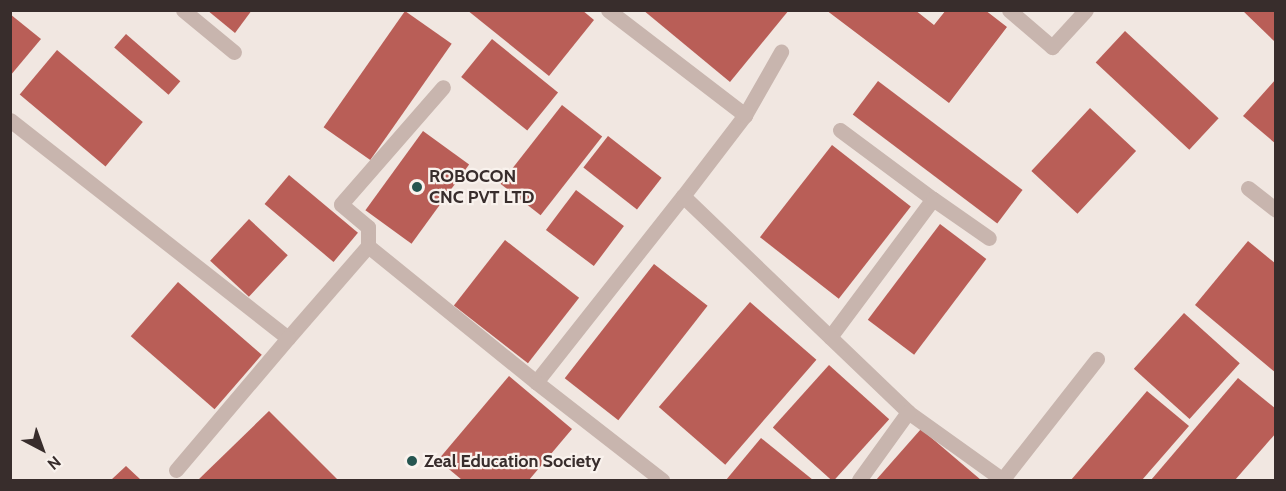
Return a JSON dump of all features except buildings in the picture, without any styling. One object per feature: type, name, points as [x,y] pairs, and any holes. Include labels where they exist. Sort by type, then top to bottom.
[{"type":"street","points":[[183,10],[234,52]]},
{"type":"street","points":[[608,10],[745,115]]},
{"type":"street","points":[[1009,10],[1052,47],[1086,10]]},
{"type":"street","points":[[536,382],[745,115],[782,52]]},
{"type":"street","points":[[176,470],[368,246],[368,227],[341,204],[443,87]]},
{"type":"street","points":[[10,120],[288,338]]},
{"type":"street","points":[[840,130],[989,238]]},
{"type":"street","points":[[1248,188],[1275,210]]},
{"type":"street","points":[[683,196],[908,412],[1003,480],[1097,359]]},
{"type":"street","points":[[830,337],[933,199]]},
{"type":"street","points":[[368,246],[662,480]]},
{"type":"street","points":[[859,480],[908,412]]},
{"type":"place","name":"ROBOCON CNC PVT LTD","points":[[417,187]]},
{"type":"place","name":"Zeal Education Society","points":[[412,461]]}]
